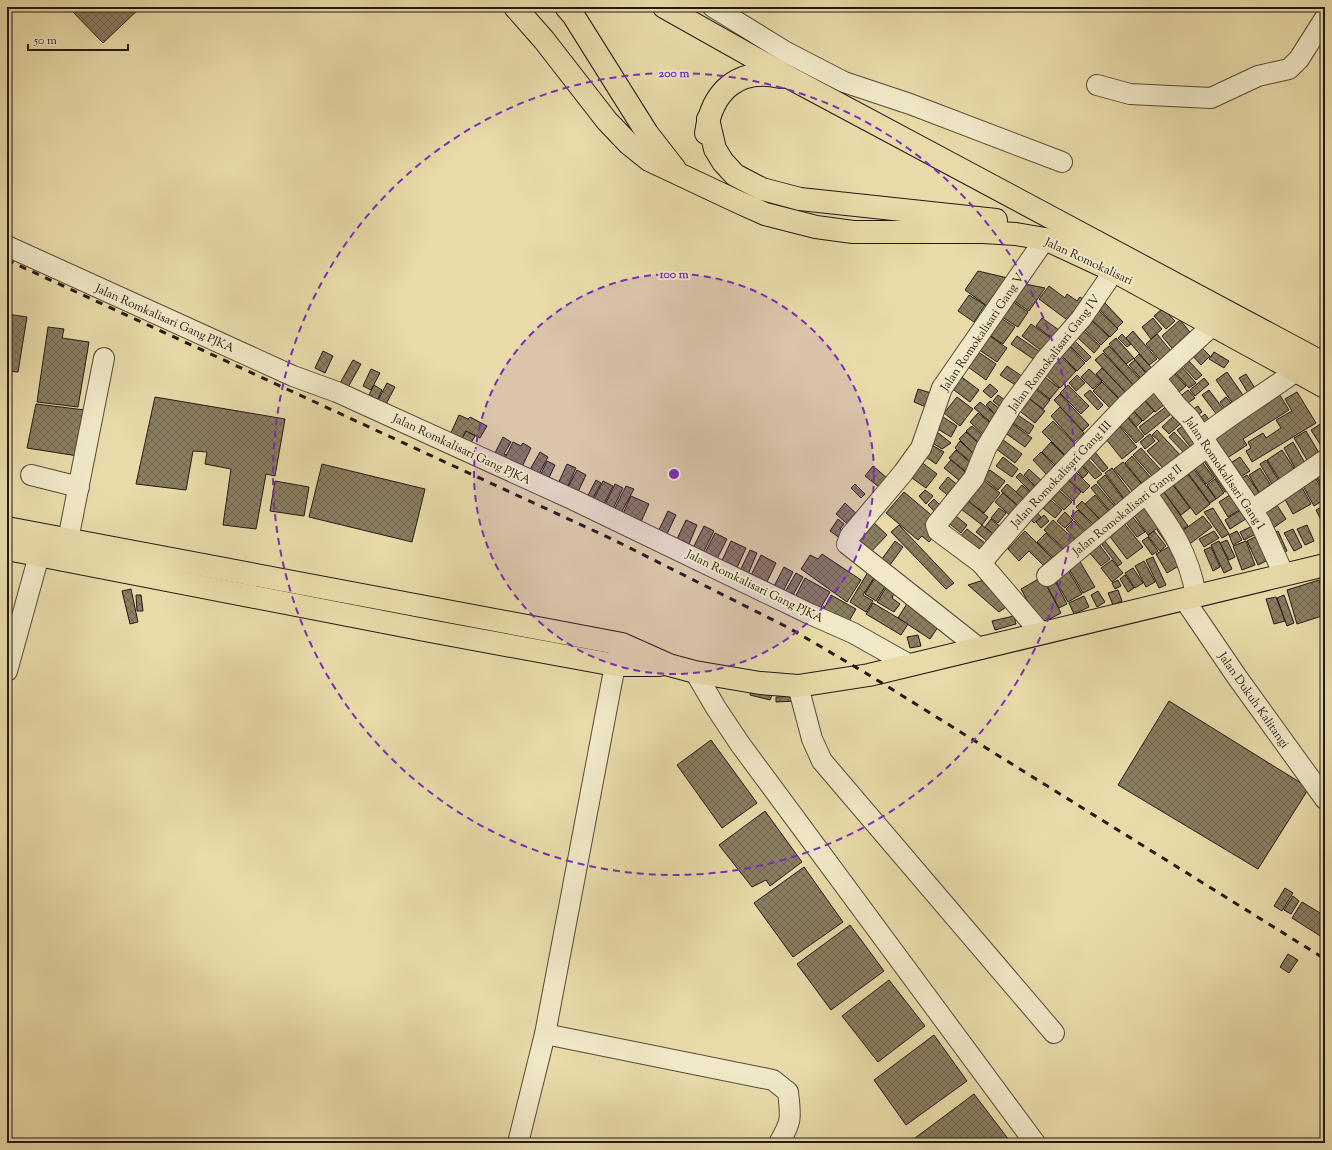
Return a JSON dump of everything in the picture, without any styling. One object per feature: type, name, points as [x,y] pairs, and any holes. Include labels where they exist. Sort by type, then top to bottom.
[{"type":"highway","name":"Jalan Romokalisari","points":[[515,7],[544,40],[608,121],[629,144],[649,160],[736,201],[765,214],[816,227],[846,231],[983,232],[1016,234],[1045,239],[1114,271],[1325,387]]},
{"type":"highway","points":[[566,7],[573,15],[647,133],[678,173]]},
{"type":"highway","points":[[664,7],[792,80]]},
{"type":"highway","points":[[736,201],[723,184],[709,157],[706,137],[708,118],[715,101],[728,86],[748,75],[765,73],[792,80]]},
{"type":"highway","name":"Jalan Romokalisari","points":[[792,80],[1325,364]]},
{"type":"highway","points":[[708,118],[715,149],[723,162],[735,175],[762,188],[800,199],[989,218],[1019,226],[1045,239]]},
{"type":"highway","points":[[7,528],[622,644],[669,664],[695,672],[760,683],[798,686],[869,675],[1325,565]]},
{"type":"highway","points":[[7,549],[615,665],[669,664]]},
{"type":"street","points":[[713,7],[786,52],[844,82],[910,104],[1062,162]]},
{"type":"street","points":[[1097,84],[1130,94],[1211,98],[1258,76],[1289,69],[1299,59],[1325,18]]},
{"type":"street","name":"Jalan Romokalisari Gang V","points":[[980,649],[847,544],[850,536],[903,473],[921,448],[942,388],[1045,239]]},
{"type":"street","name":"Jalan Romkalisari Gang PJKA","points":[[7,246],[293,376],[338,392],[574,500],[810,614],[853,632],[910,665]]},
{"type":"street","name":"Jalan Romokalisari Gang IV","points":[[981,563],[938,531],[936,525],[974,478],[986,448],[1011,407],[1046,359],[1081,319],[1114,271]]},
{"type":"street","name":"Jalan Romokalisari Gang III","points":[[981,563],[1057,477],[1127,404],[1213,325]]},
{"type":"street","points":[[63,560],[104,358]]},
{"type":"street","name":"Jalan Romokalisari Gang II","points":[[1047,576],[1146,493],[1205,441],[1225,419],[1275,387],[1296,371]]},
{"type":"street","name":"Jalan Romokalisari Gang I","points":[[1155,378],[1189,418],[1260,522],[1284,575]]},
{"type":"street","points":[[1252,510],[1325,460]]},
{"type":"street","points":[[30,475],[79,487]]},
{"type":"street","points":[[1146,493],[1181,544],[1194,585],[1190,598]]},
{"type":"street","points":[[7,671],[45,535]]},
{"type":"street","points":[[981,563],[1041,634]]},
{"type":"street","name":"Jalan Dukuh Kalitangi","points":[[1190,598],[1237,677],[1325,799]]},
{"type":"street","points":[[518,1143],[545,1034],[615,665],[622,644]]},
{"type":"street","points":[[695,672],[716,708],[740,744],[1035,1143]]},
{"type":"street","points":[[798,686],[812,739],[822,762],[1054,1033]]},
{"type":"street","points":[[545,1034],[773,1080],[788,1092],[790,1110],[790,1124],[779,1143]]},
{"type":"building","points":[[76,7],[141,7],[103,43],[72,11]]},
{"type":"building","points":[[978,271],[1012,279],[991,309],[965,290]]},
{"type":"building","points":[[1025,284],[1045,288],[1029,311],[1013,300]]},
{"type":"building","points":[[1049,286],[1065,298],[1067,294],[1077,301],[1080,297],[1090,304],[1074,325],[1039,299]]},
{"type":"building","points":[[969,295],[985,305],[974,322],[958,311]]},
{"type":"building","points":[[1012,301],[1028,312],[1018,327],[1002,317]]},
{"type":"building","points":[[1105,303],[1123,322],[1117,328],[1099,309]]},
{"type":"building","points":[[1163,308],[1175,321],[1166,329],[1154,316]]},
{"type":"building","points":[[1097,309],[1118,329],[1110,337],[1089,317]]},
{"type":"building","points":[[7,314],[27,317],[18,372],[7,371]]},
{"type":"building","points":[[999,317],[1015,327],[1003,344],[988,334]]},
{"type":"building","points":[[1042,318],[1063,333],[1057,342],[1036,326]]},
{"type":"building","points":[[1089,318],[1109,337],[1101,345],[1081,326]]},
{"type":"building","points":[[1153,318],[1162,329],[1151,339],[1142,327]]},
{"type":"building","points":[[1180,320],[1194,337],[1176,353],[1162,336]]},
{"type":"building","points":[[1031,324],[1056,342],[1047,355],[1022,336]]},
{"type":"building","points":[[48,327],[64,329],[62,338],[89,342],[78,407],[37,402]]},
{"type":"building","points":[[1082,329],[1100,346],[1094,353],[1076,336]]},
{"type":"building","points":[[1133,331],[1157,359],[1149,365],[1126,338]]},
{"type":"building","points":[[984,332],[1007,348],[997,362],[975,347]]},
{"type":"building","points":[[1122,334],[1131,344],[1127,347],[1118,338]]},
{"type":"building","points":[[1157,334],[1175,356],[1164,365],[1146,344]]},
{"type":"building","points":[[1017,336],[1043,354],[1038,362],[1011,344]]},
{"type":"building","points":[[1116,338],[1134,358],[1126,364],[1109,344]]},
{"type":"building","points":[[1073,339],[1091,357],[1086,362],[1068,344]]},
{"type":"building","points":[[1065,342],[1085,363],[1077,371],[1056,350]]},
{"type":"building","points":[[1199,345],[1210,356],[1201,365],[1190,353]]},
{"type":"building","points":[[1109,346],[1142,381],[1135,387],[1103,351]]},
{"type":"building","points":[[974,349],[996,364],[986,380],[964,364]]},
{"type":"building","points":[[323,351],[333,356],[325,373],[315,368]]},
{"type":"building","points":[[1056,352],[1076,371],[1060,388],[1040,369]]},
{"type":"building","points":[[1214,352],[1229,361],[1224,368],[1209,359]]},
{"type":"building","points":[[1103,353],[1135,387],[1127,394],[1095,360]]},
{"type":"building","points":[[1139,354],[1156,373],[1151,378],[1134,359]]},
{"type":"building","points":[[353,360],[361,364],[347,389],[339,385]]},
{"type":"building","points":[[1135,360],[1149,377],[1144,382],[1129,365]]},
{"type":"building","points":[[1188,360],[1202,375],[1196,380],[1182,365]]},
{"type":"building","points":[[1180,365],[1196,383],[1189,388],[1174,371]]},
{"type":"building","points":[[1007,366],[1029,381],[1023,390],[1000,375]]},
{"type":"building","points":[[1102,368],[1127,394],[1121,400],[1096,374]]},
{"type":"building","points":[[371,369],[380,373],[371,390],[363,386]]},
{"type":"building","points":[[1089,369],[1102,381],[1093,389],[1081,377]]},
{"type":"building","points":[[1173,372],[1186,386],[1178,393],[1165,379]]},
{"type":"building","points":[[1227,372],[1247,401],[1236,408],[1216,380]]},
{"type":"building","points":[[1041,374],[1059,388],[1050,399],[1032,385]]},
{"type":"building","points":[[1246,374],[1258,393],[1251,398],[1239,378]]},
{"type":"building","points":[[959,375],[979,390],[970,402],[950,387]]},
{"type":"building","points":[[1077,375],[1085,383],[1076,391],[1069,383]]},
{"type":"building","points":[[1204,378],[1209,384],[1195,396],[1190,390]]},
{"type":"building","points":[[1102,382],[1120,400],[1111,409],[1093,391]]},
{"type":"building","points":[[387,383],[395,387],[384,408],[376,404]]},
{"type":"building","points":[[990,384],[998,391],[991,398],[983,391]]},
{"type":"building","points":[[374,385],[382,390],[375,405],[366,401]]},
{"type":"building","points":[[1068,385],[1089,406],[1081,414],[1060,393]]},
{"type":"building","points":[[1275,387],[1289,410],[1243,439],[1247,445],[1221,462],[1205,436]]},
{"type":"building","points":[[1034,388],[1050,400],[1043,409],[1027,397]]},
{"type":"building","points":[[918,389],[931,393],[926,407],[914,402]]},
{"type":"building","points":[[1090,390],[1103,405],[1098,410],[1084,395]]},
{"type":"building","points":[[1153,390],[1165,404],[1155,412],[1144,399]]},
{"type":"building","points":[[1188,390],[1195,398],[1184,406],[1177,399]]},
{"type":"building","points":[[1209,390],[1227,414],[1220,419],[1202,395]]},
{"type":"building","points":[[1297,392],[1316,423],[1252,462],[1246,451],[1251,448],[1248,442],[1263,433],[1266,438],[1281,428],[1276,420],[1292,411],[1285,399]]},
{"type":"building","points":[[1060,394],[1089,425],[1083,431],[1054,400]]},
{"type":"building","points":[[998,395],[1009,403],[1004,410],[993,401]]},
{"type":"building","points":[[155,397],[285,419],[275,476],[266,474],[256,529],[223,525],[231,469],[205,464],[207,452],[193,451],[186,490],[136,484]]},
{"type":"building","points":[[957,397],[973,409],[960,426],[944,413]]},
{"type":"building","points":[[1027,397],[1045,411],[1035,423],[1017,409]]},
{"type":"building","points":[[1141,397],[1154,411],[1143,421],[1130,407]]},
{"type":"building","points":[[1226,397],[1235,408],[1228,413],[1220,402]]},
{"type":"building","points":[[990,401],[1001,410],[996,415],[986,405]]},
{"type":"building","points":[[980,402],[996,415],[990,422],[974,408]]},
{"type":"building","points":[[1171,403],[1176,410],[1145,435],[1139,427]]},
{"type":"building","points":[[36,404],[85,410],[78,456],[27,448]]},
{"type":"building","points":[[1198,406],[1202,412],[1193,418],[1189,412]]},
{"type":"building","points":[[1060,407],[1084,433],[1074,442],[1051,416]]},
{"type":"building","points":[[1131,408],[1142,421],[1136,427],[1125,413]]},
{"type":"building","points":[[1180,410],[1187,418],[1169,434],[1162,427]]},
{"type":"building","points":[[1012,411],[1034,426],[1029,434],[1007,419]]},
{"type":"building","points":[[978,413],[995,427],[986,437],[970,422]]},
{"type":"building","points":[[1205,414],[1214,427],[1194,423]]},
{"type":"building","points":[[459,415],[468,419],[470,417],[487,426],[480,438],[466,431],[460,442],[449,437]]},
{"type":"building","points":[[1125,415],[1144,436],[1136,443],[1117,422]]},
{"type":"building","points":[[943,417],[957,426],[951,437],[936,428]]},
{"type":"building","points":[[1053,421],[1076,445],[1066,456],[1042,432]]},
{"type":"building","points":[[1188,422],[1206,444],[1195,453],[1177,430]]},
{"type":"building","points":[[1011,423],[1032,438],[1025,447],[1004,432]]},
{"type":"building","points":[[1322,423],[1325,428],[1325,452],[1311,430]]},
{"type":"building","points":[[972,426],[989,441],[983,447],[966,431]]},
{"type":"building","points":[[1120,427],[1137,447],[1122,459],[1106,439]]},
{"type":"building","points":[[1157,430],[1180,455],[1165,470],[1147,451],[1159,441],[1152,435]]},
{"type":"building","points":[[466,431],[475,436],[468,448],[460,443]]},
{"type":"building","points":[[1306,431],[1322,458],[1310,465],[1294,438]]},
{"type":"building","points":[[937,432],[951,443],[942,449],[931,442]]},
{"type":"building","points":[[966,432],[985,449],[978,458],[959,439]]},
{"type":"building","points":[[1174,432],[1192,451],[1187,456],[1169,437]]},
{"type":"building","points":[[1150,434],[1155,441],[1145,449],[1140,442]]},
{"type":"building","points":[[503,437],[511,442],[504,454],[507,455],[503,462],[493,457]]},
{"type":"building","points":[[1002,439],[1022,454],[1015,463],[995,448]]},
{"type":"building","points":[[960,441],[979,459],[974,465],[955,448]]},
{"type":"building","points":[[513,442],[521,446],[523,443],[531,448],[520,471],[503,462]]},
{"type":"building","points":[[1051,442],[1069,460],[1059,469],[1042,452]]},
{"type":"building","points":[[1293,442],[1305,463],[1295,468],[1284,448]]},
{"type":"building","points":[[930,444],[944,452],[936,464],[923,455]]},
{"type":"building","points":[[1091,447],[1108,468],[1103,472],[1085,452]]},
{"type":"building","points":[[1141,448],[1160,469],[1152,476],[1133,455]]},
{"type":"building","points":[[1206,449],[1233,487],[1225,492],[1199,454]]},
{"type":"building","points":[[956,450],[975,467],[969,474],[949,458]]},
{"type":"building","points":[[1282,450],[1299,476],[1284,486],[1267,460]]},
{"type":"building","points":[[540,452],[548,457],[537,478],[528,473]]},
{"type":"building","points":[[1041,452],[1057,469],[1049,477],[1033,460]]},
{"type":"building","points":[[1085,456],[1102,474],[1095,479],[1079,461]]},
{"type":"building","points":[[1132,456],[1153,480],[1145,487],[1125,463]]},
{"type":"building","points":[[1003,457],[1018,469],[1012,477],[996,466]]},
{"type":"building","points":[[1240,457],[1250,471],[1236,480],[1226,466]]},
{"type":"building","points":[[916,458],[937,474],[926,488],[905,473]]},
{"type":"building","points":[[1199,458],[1214,478],[1206,484],[1191,463]]},
{"type":"building","points":[[951,460],[971,477],[965,485],[944,468]]},
{"type":"building","points":[[1266,460],[1283,487],[1276,491],[1260,464]]},
{"type":"building","points":[[547,461],[555,465],[547,482],[539,478]]},
{"type":"building","points":[[1079,462],[1088,473],[1083,478],[1074,467]]},
{"type":"building","points":[[1123,462],[1147,490],[1138,498],[1114,469]]},
{"type":"building","points":[[322,464],[425,489],[412,542],[309,517]]},
{"type":"building","points":[[567,464],[576,468],[566,490],[557,486]]},
{"type":"building","points":[[1190,464],[1216,499],[1210,503],[1184,468]]},
{"type":"building","points":[[873,466],[887,478],[879,487],[865,476]]},
{"type":"building","points":[[1112,468],[1135,499],[1129,505],[1105,473]]},
{"type":"building","points":[[1260,468],[1272,487],[1260,494],[1249,475]]},
{"type":"building","points":[[1029,469],[1045,484],[1039,490],[1024,475]]},
{"type":"building","points":[[1073,469],[1090,486],[1083,493],[1066,477]]},
{"type":"building","points":[[1184,469],[1210,504],[1196,515],[1170,480]]},
{"type":"building","points":[[577,470],[586,475],[576,496],[566,491]]},
{"type":"building","points":[[990,470],[1005,481],[998,490],[983,478]]},
{"type":"building","points":[[1312,470],[1325,470],[1325,490],[1324,490]]},
{"type":"building","points":[[1311,471],[1325,494],[1325,499],[1314,506],[1299,479]]},
{"type":"building","points":[[1020,473],[1037,489],[1032,493],[1016,477]]},
{"type":"building","points":[[1105,475],[1125,501],[1117,507],[1097,482]]},
{"type":"building","points":[[1247,475],[1264,500],[1253,507],[1236,482]]},
{"type":"building","points":[[948,477],[961,488],[952,499],[939,488]]},
{"type":"building","points":[[1065,477],[1081,492],[1073,501],[1057,486]]},
{"type":"building","points":[[1215,479],[1224,493],[1216,499],[1207,485]]},
{"type":"building","points":[[596,480],[601,483],[590,504],[585,501]]},
{"type":"building","points":[[983,480],[1000,493],[984,513],[968,501]]},
{"type":"building","points":[[1169,480],[1190,508],[1181,515],[1160,487]]},
{"type":"building","points":[[275,481],[309,487],[304,516],[270,511]]},
{"type":"building","points":[[603,481],[613,486],[604,504],[594,499]]},
{"type":"building","points":[[1299,482],[1311,504],[1293,514],[1281,492]]},
{"type":"building","points":[[615,484],[623,488],[610,515],[602,511]]},
{"type":"building","points":[[855,484],[865,494],[861,498],[851,488]]},
{"type":"building","points":[[1007,484],[1028,502],[1022,509],[1001,491]]},
{"type":"building","points":[[1096,484],[1118,510],[1112,514],[1091,488]]},
{"type":"building","points":[[1022,485],[1032,494],[1026,501],[1016,492]]},
{"type":"building","points":[[1053,485],[1072,502],[1064,510],[1046,493]]},
{"type":"building","points":[[626,486],[634,489],[620,515],[613,512]]},
{"type":"building","points":[[1161,488],[1188,526],[1177,533],[1150,496]]},
{"type":"building","points":[[925,490],[933,496],[926,504],[919,496]]},
{"type":"building","points":[[1236,491],[1245,506],[1228,517],[1219,502]]},
{"type":"building","points":[[904,492],[936,519],[938,532],[929,542],[922,536],[918,540],[886,513]]},
{"type":"building","points":[[1003,493],[1022,510],[1014,519],[995,502]]},
{"type":"building","points":[[1045,495],[1062,510],[1055,518],[1038,504]]},
{"type":"building","points":[[1095,495],[1109,512],[1101,520],[1085,504]]},
{"type":"building","points":[[631,496],[649,504],[639,526],[621,518]]},
{"type":"building","points":[[934,499],[944,509],[938,515],[928,505]]},
{"type":"building","points":[[1148,499],[1166,522],[1148,535],[1131,511]]},
{"type":"building","points":[[1273,499],[1286,519],[1269,531],[1256,510]]},
{"type":"building","points":[[968,501],[988,517],[982,525],[961,509]]},
{"type":"building","points":[[1082,501],[1102,522],[1097,528],[1076,507]]},
{"type":"building","points":[[845,503],[861,518],[852,528],[836,514]]},
{"type":"building","points":[[1325,505],[1325,528],[1316,510]]},
{"type":"building","points":[[1247,506],[1252,515],[1230,529],[1225,520]]},
{"type":"building","points":[[999,508],[1006,513],[998,523],[991,518]]},
{"type":"building","points":[[1033,508],[1041,517],[1034,523],[1027,516]]},
{"type":"building","points":[[1213,508],[1229,534],[1222,538],[1204,512]]},
{"type":"building","points":[[1078,510],[1095,528],[1088,534],[1071,516]]},
{"type":"building","points":[[668,511],[676,515],[666,536],[658,532]]},
{"type":"building","points":[[951,512],[967,525],[961,533],[945,520]]},
{"type":"building","points":[[1065,512],[1073,520],[1065,528],[1057,521]]},
{"type":"building","points":[[1044,515],[1049,521],[1041,528],[1036,522]]},
{"type":"building","points":[[1131,515],[1145,532],[1137,537],[1124,520]]},
{"type":"building","points":[[1203,516],[1212,527],[1187,546],[1178,534]]},
{"type":"building","points":[[838,519],[844,524],[840,529],[848,535],[844,541],[830,531]]},
{"type":"building","points":[[870,519],[887,535],[867,556],[850,540]]},
{"type":"building","points":[[991,519],[1007,532],[1000,540],[985,527]]},
{"type":"building","points":[[686,520],[697,525],[689,544],[677,539]]},
{"type":"building","points":[[1053,520],[1078,543],[1069,553],[1044,530]]},
{"type":"building","points":[[1074,521],[1087,535],[1079,543],[1066,529]]},
{"type":"building","points":[[1123,522],[1143,547],[1127,559],[1108,534]]},
{"type":"building","points":[[1259,523],[1262,531],[1244,540],[1240,532]]},
{"type":"building","points":[[1165,524],[1177,541],[1169,547],[1157,530]]},
{"type":"building","points":[[899,525],[954,583],[946,589],[891,532]]},
{"type":"building","points":[[982,525],[999,539],[993,546],[976,532]]},
{"type":"building","points":[[1307,525],[1314,541],[1305,545],[1297,529]]},
{"type":"building","points":[[704,526],[714,531],[703,553],[693,548]]},
{"type":"building","points":[[967,529],[990,547],[984,555],[960,537]]},
{"type":"building","points":[[1293,529],[1302,547],[1294,551],[1284,533]]},
{"type":"building","points":[[1025,531],[1058,564],[1050,572],[1029,551],[1019,561],[1008,549]]},
{"type":"building","points":[[1154,531],[1166,546],[1160,551],[1148,536]]},
{"type":"building","points":[[1214,531],[1219,538],[1204,547],[1199,539]]},
{"type":"building","points":[[1237,531],[1242,540],[1233,545],[1229,535]]},
{"type":"building","points":[[1278,531],[1287,551],[1281,553],[1272,533]]},
{"type":"building","points":[[715,533],[727,539],[716,561],[704,555]]},
{"type":"building","points":[[1046,533],[1067,553],[1058,562],[1037,542]]},
{"type":"building","points":[[1263,533],[1274,557],[1258,565],[1247,541]]},
{"type":"building","points":[[1148,537],[1158,551],[1152,555],[1142,541]]},
{"type":"building","points":[[1104,540],[1122,563],[1118,566],[1100,542]]},
{"type":"building","points":[[1227,540],[1235,557],[1229,560],[1220,543]]},
{"type":"building","points":[[731,541],[746,548],[735,572],[720,565]]},
{"type":"building","points":[[895,541],[903,547],[887,569],[879,563]]},
{"type":"building","points":[[1219,541],[1232,569],[1224,573],[1211,545]]},
{"type":"building","points":[[1246,541],[1255,565],[1242,570],[1233,546]]},
{"type":"building","points":[[1098,543],[1110,559],[1101,566],[1088,551]]},
{"type":"building","points":[[1174,544],[1185,562],[1167,573],[1156,554]]},
{"type":"building","points":[[1211,547],[1220,567],[1213,571],[1204,550]]},
{"type":"building","points":[[750,550],[757,553],[746,579],[738,575]]},
{"type":"building","points":[[822,554],[861,580],[847,602],[801,569],[810,555],[818,559]]},
{"type":"building","points":[[761,555],[776,563],[764,588],[748,581]]},
{"type":"building","points":[[1153,557],[1166,585],[1159,588],[1146,560]]},
{"type":"building","points":[[1079,560],[1095,587],[1083,593],[1068,567]]},
{"type":"building","points":[[1112,560],[1123,573],[1112,582],[1101,568]]},
{"type":"building","points":[[1144,561],[1155,582],[1146,587],[1135,566]]},
{"type":"building","points":[[784,567],[793,572],[781,595],[772,590]]},
{"type":"building","points":[[1067,568],[1082,594],[1068,602],[1053,576]]},
{"type":"building","points":[[1133,568],[1143,583],[1135,588],[1125,573]]},
{"type":"building","points":[[868,572],[875,576],[863,595],[873,601],[866,612],[850,602]]},
{"type":"building","points":[[796,573],[803,577],[792,597],[785,592]]},
{"type":"building","points":[[877,574],[889,581],[876,601],[865,594]]},
{"type":"building","points":[[1125,575],[1134,588],[1128,592],[1120,579]]},
{"type":"building","points":[[1042,577],[1061,613],[1040,624],[1021,589]]},
{"type":"building","points":[[1053,577],[1067,604],[1059,608],[1045,582]]},
{"type":"building","points":[[805,578],[830,592],[817,614],[793,601]]},
{"type":"building","points":[[987,579],[1009,605],[999,612],[968,585]]},
{"type":"building","points":[[1118,580],[1121,586],[1115,589],[1112,583]]},
{"type":"building","points":[[1319,580],[1325,598],[1325,615],[1297,624],[1287,590]]},
{"type":"building","points":[[889,583],[897,587],[892,598],[900,604],[894,612],[877,602]]},
{"type":"building","points":[[131,589],[138,622],[130,624],[122,591]]},
{"type":"building","points":[[1118,590],[1122,601],[1113,605],[1108,593]]},
{"type":"building","points":[[1098,591],[1105,602],[1097,607],[1091,595]]},
{"type":"building","points":[[136,595],[141,595],[143,611],[137,611]]},
{"type":"building","points":[[831,595],[856,609],[845,628],[821,614]]},
{"type":"building","points":[[1284,595],[1294,623],[1287,626],[1277,598]]},
{"type":"building","points":[[1084,596],[1089,607],[1074,614],[1069,603]]},
{"type":"building","points":[[1276,597],[1285,621],[1274,624],[1266,599]]},
{"type":"building","points":[[910,599],[942,621],[930,639],[898,618]]},
{"type":"building","points":[[873,603],[908,624],[901,635],[866,614]]},
{"type":"building","points":[[1014,616],[1016,624],[995,630],[992,621]]},
{"type":"building","points":[[918,635],[921,646],[910,648],[907,637]]},
{"type":"building","points":[[751,690],[772,695],[770,700],[750,695]]},
{"type":"building","points":[[796,696],[796,701],[776,702],[776,697]]},
{"type":"building","points":[[1169,701],[1309,788],[1258,869],[1118,785]]},
{"type":"building","points":[[711,740],[757,803],[722,828],[677,765]]},
{"type":"building","points":[[765,811],[802,862],[770,886],[766,880],[752,887],[719,845]]},
{"type":"building","points":[[804,867],[843,922],[793,957],[754,903]]},
{"type":"building","points":[[1285,888],[1293,893],[1282,911],[1274,906]]},
{"type":"building","points":[[1293,896],[1299,901],[1291,914],[1284,910]]},
{"type":"building","points":[[1302,902],[1325,916],[1325,939],[1292,918]]},
{"type":"building","points":[[850,925],[884,971],[831,1010],[797,964]]},
{"type":"building","points":[[1288,954],[1298,960],[1289,973],[1280,967]]},
{"type":"building","points":[[889,980],[925,1026],[878,1062],[842,1016]]},
{"type":"building","points":[[934,1035],[967,1081],[906,1125],[874,1080]]},
{"type":"building","points":[[974,1094],[1009,1140],[1005,1143],[919,1143],[915,1138]]},
{"type":"railway","points":[[7,260],[614,540],[789,628],[869,675],[1325,959]]}]
